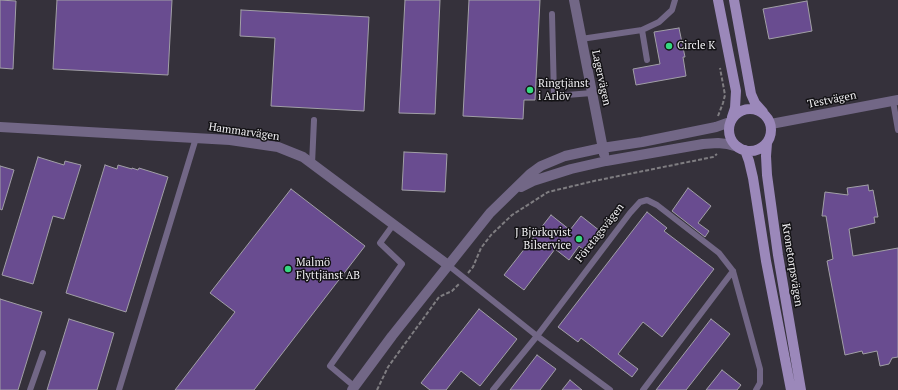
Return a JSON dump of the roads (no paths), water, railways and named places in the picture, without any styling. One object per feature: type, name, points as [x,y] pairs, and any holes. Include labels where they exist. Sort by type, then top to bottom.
[{"type":"main road","points":[[718,0],[736,91],[735,108],[729,132],[731,140],[741,149],[749,161],[766,261],[791,390]]},
{"type":"main road","points":[[734,0],[751,94],[755,103],[768,118],[771,124],[770,137],[767,143],[757,150],[741,149]]},
{"type":"main road","points":[[731,120],[738,111],[746,108],[763,112]]},
{"type":"main road","name":"Kronetorpsvägen","points":[[767,143],[766,156],[768,182],[778,256],[801,390]]},
{"type":"street","name":"Lagervägen","points":[[574,0],[602,148],[606,161]]},
{"type":"street","name":"Testvägen","points":[[771,124],[896,100]]},
{"type":"street","points":[[355,389],[392,336],[490,213],[530,174],[541,166],[565,156],[716,127],[731,120]]},
{"type":"street","name":"Hammarvägen","points":[[0,127],[230,140],[278,147],[303,157],[448,265]]},
{"type":"street","points":[[512,192],[540,179],[571,169],[606,161],[703,144],[727,144],[741,149]]},
{"type":"lane","points":[[581,39],[642,30],[659,22],[672,10],[675,0]]},
{"type":"lane","points":[[552,14],[554,96],[592,93]]},
{"type":"lane","points":[[642,30],[647,60]]},
{"type":"lane","points":[[896,100],[898,130]]},
{"type":"lane","points":[[312,164],[314,120]]},
{"type":"lane","points":[[119,390],[196,138]]},
{"type":"lane","name":"Företagsvägen","points":[[493,390],[537,336],[640,202],[647,200],[657,205],[719,253],[733,270],[760,369],[760,383],[756,390]]},
{"type":"lane","points":[[355,389],[330,366],[402,264],[380,243],[393,225]]},
{"type":"lane","points":[[448,265],[537,336],[610,390]]},
{"type":"lane","points":[[643,390],[733,270]]},
{"type":"lane","points":[[30,390],[42,353]]},
{"type":"place","name":"Circle K","points":[[669,46]]},
{"type":"place","name":"Ringtjänst i Arlöv","points":[[530,90]]},
{"type":"place","name":"J Björkqvist Bilservice","points":[[579,239]]},
{"type":"place","name":"Malmö Flyttjänst AB","points":[[288,269]]}]
